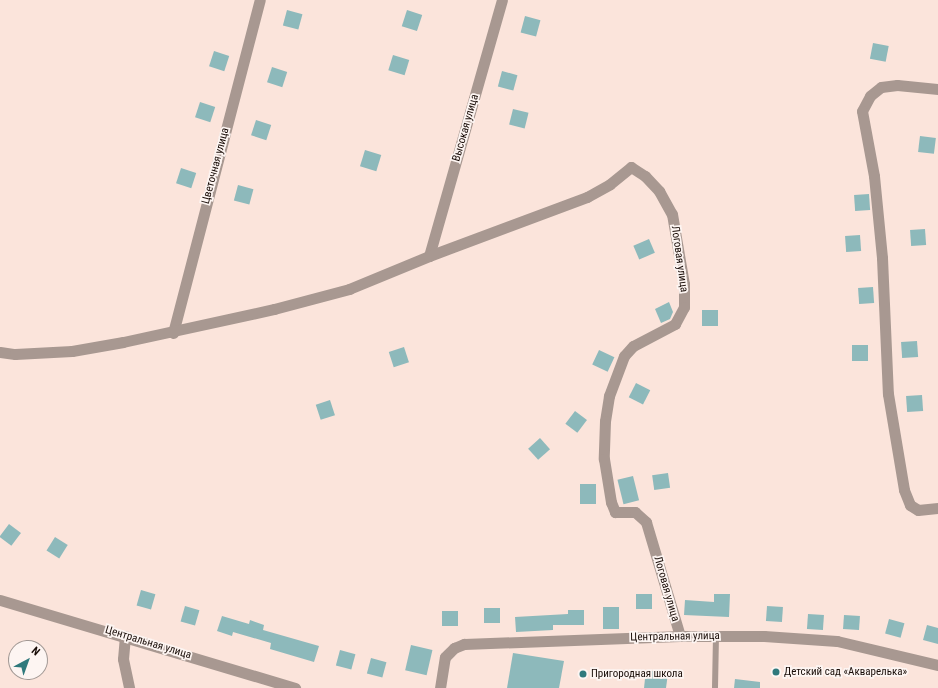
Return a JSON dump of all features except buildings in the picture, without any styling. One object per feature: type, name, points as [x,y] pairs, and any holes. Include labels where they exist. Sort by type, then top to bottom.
[{"type":"street","name":"Цветочная улица","points":[[173,332],[260,0]]},
{"type":"street","name":"Высокая улица","points":[[429,256],[502,0]]},
{"type":"street","points":[[938,88],[897,85],[881,87],[870,96],[862,111],[874,176],[882,258],[888,394],[904,490],[910,505],[918,510],[938,508]]},
{"type":"street","name":"Логовая улица","points":[[429,256],[587,198],[610,184],[631,167],[659,191],[672,214],[684,284],[684,307],[675,324],[633,346],[624,356],[609,396],[605,421],[604,459],[611,502],[615,512],[635,512],[646,522],[680,636]]},
{"type":"street","points":[[0,352],[15,354],[72,351],[173,332],[349,290],[429,256]]},
{"type":"street","name":"Центральная улица","points":[[0,600],[125,636],[295,688]]},
{"type":"street","points":[[125,636],[123,659],[129,688]]},
{"type":"street","name":"Центральная улица","points":[[440,688],[445,657],[454,648],[464,644],[680,636],[764,636],[837,641],[938,665]]},
{"type":"lane","points":[[715,688],[716,637]]},
{"type":"place","name":"Детский сад «Акварелька»","points":[[776,672]]},
{"type":"place","name":"Пригородная школа","points":[[583,674]]}]
